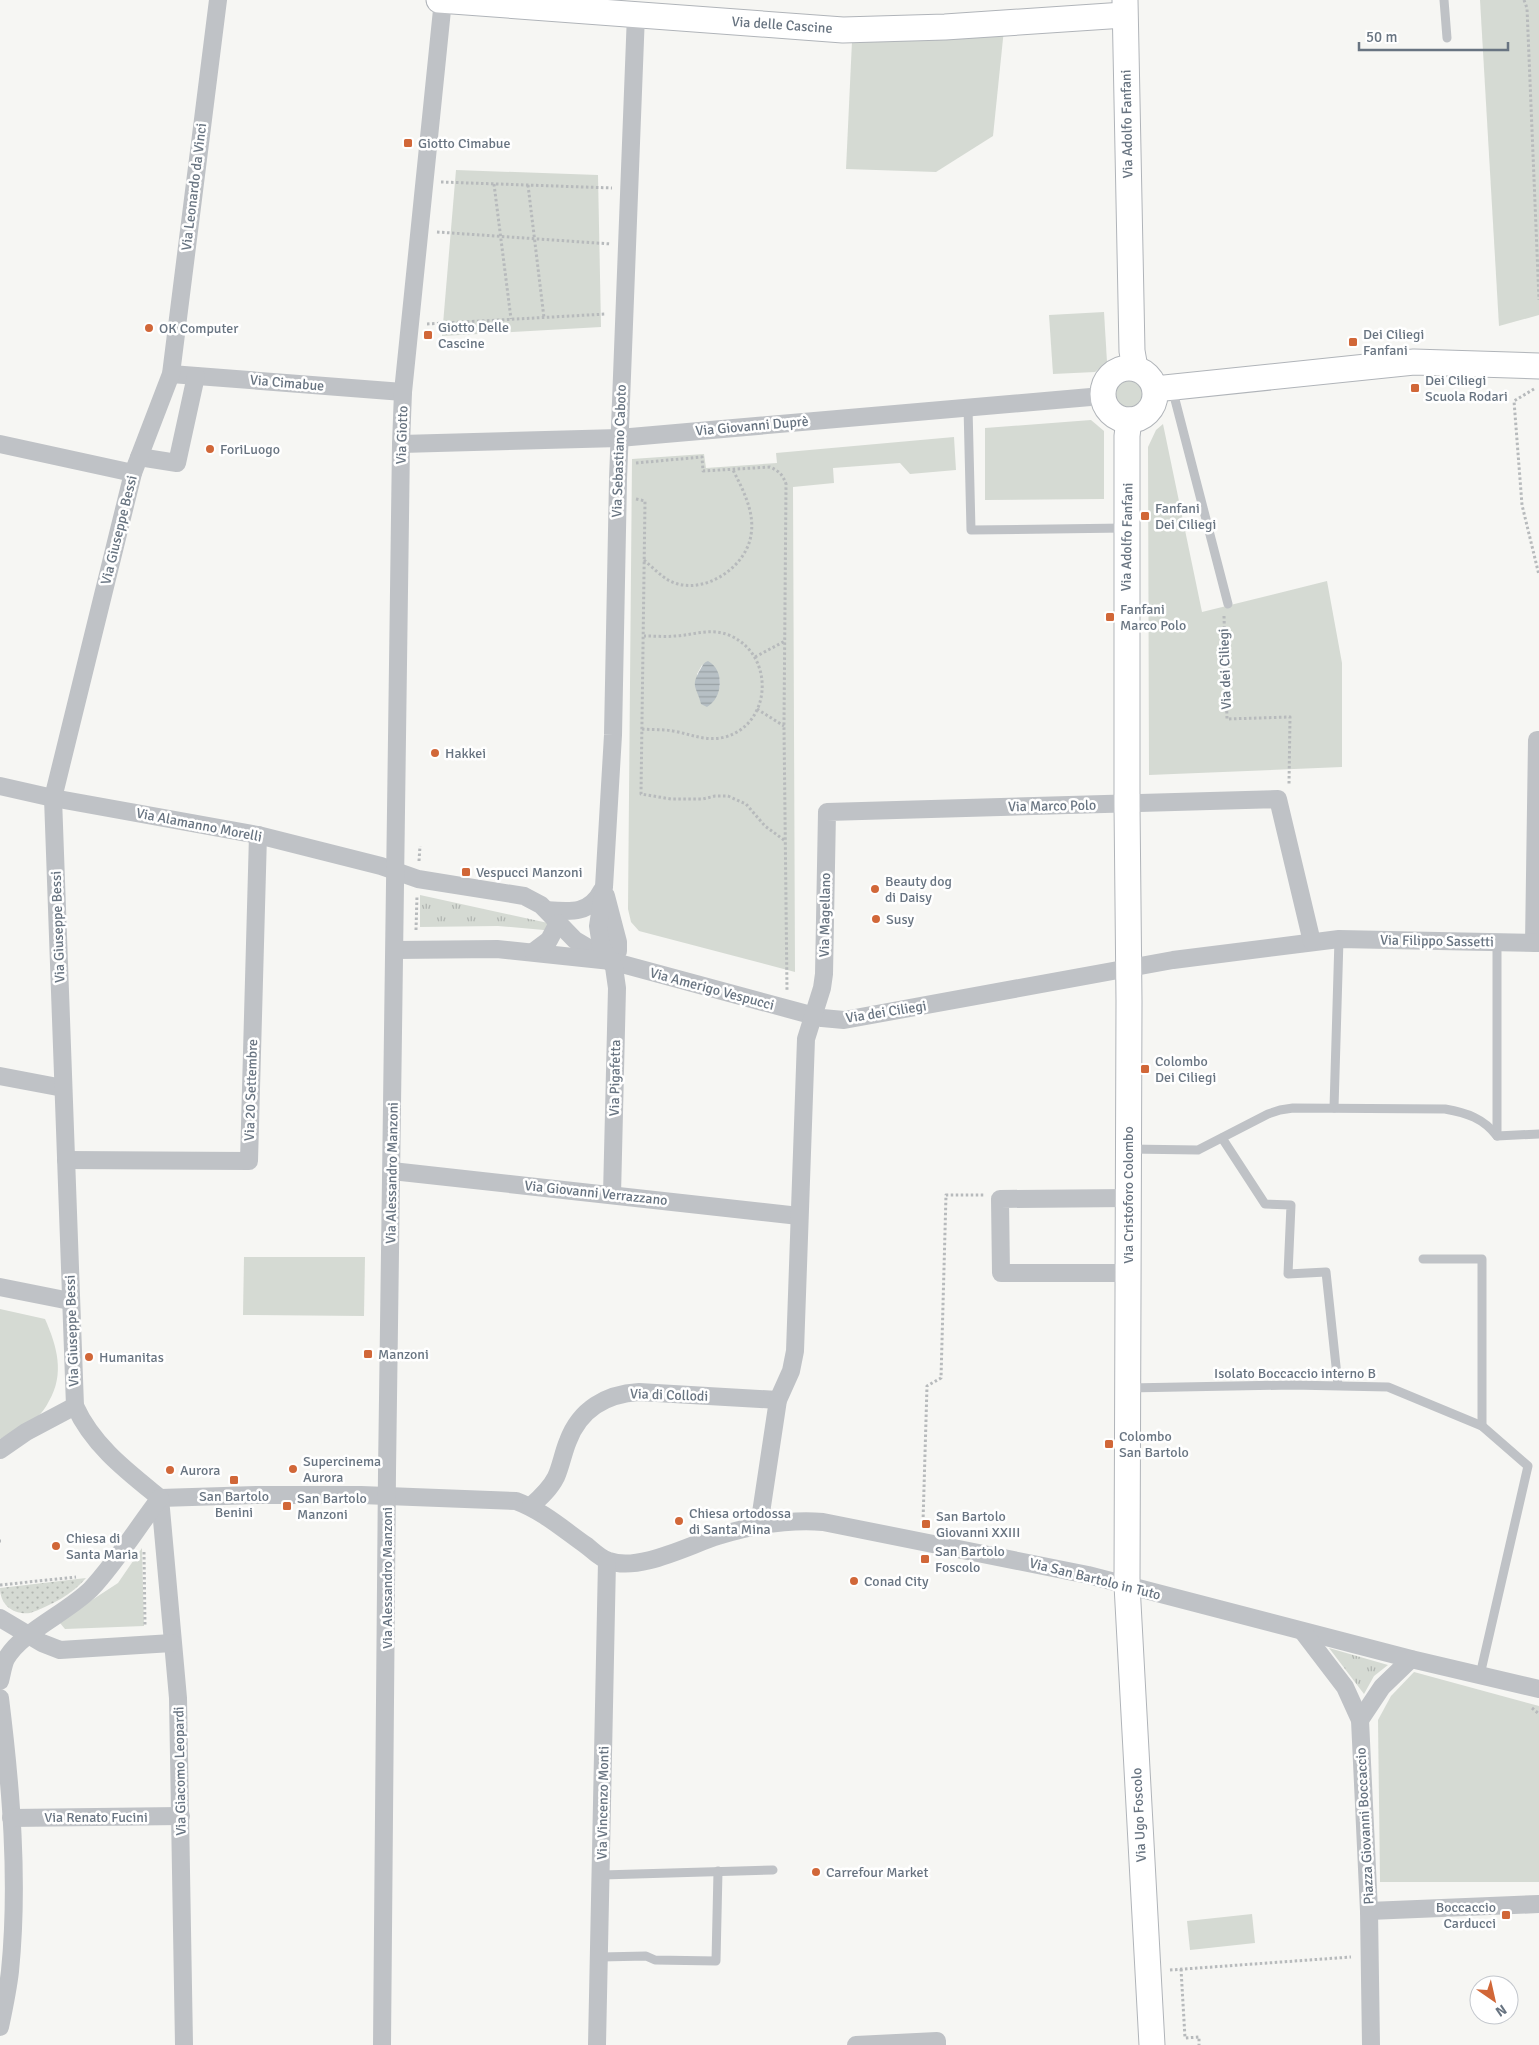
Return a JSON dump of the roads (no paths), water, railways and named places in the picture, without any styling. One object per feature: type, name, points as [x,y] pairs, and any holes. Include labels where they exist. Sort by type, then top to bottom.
[{"type":"street","name":"Via Leonardo da Vinci","points":[[136,465],[171,374],[218,0]]},
{"type":"street","name":"Via delle Cascine","points":[[439,0],[843,30],[945,27],[1124,7]]},
{"type":"street","name":"Via Giotto","points":[[395,872],[403,392],[443,0]]},
{"type":"street","name":"Via Adolfo Fanfani","points":[[1124,7],[1132,351],[1135,368]]},
{"type":"street","name":"Via Sebastiano Caboto","points":[[611,961],[602,949],[599,935],[599,920],[604,887],[613,735],[619,438],[636,14]]},
{"type":"street","points":[[1164,388],[1145,415],[1129,420],[1121,419],[1108,410],[1102,396],[1103,387],[1112,374],[1126,368],[1135,368],[1164,388],[1414,362],[1539,366]]},
{"type":"street","name":"Via Cimabue","points":[[171,374],[403,392]]},
{"type":"street","points":[[0,444],[136,465],[176,462],[196,376]]},
{"type":"street","name":"Via Giovanni Duprè","points":[[401,444],[619,438],[1102,396]]},
{"type":"street","name":"Via Adolfo Fanfani","points":[[1127,804],[1127,436],[1129,420]]},
{"type":"street","name":"Via Giuseppe Bessi","points":[[75,1406],[53,798],[136,465]]},
{"type":"street","name":"Via Filippo Sassetti","points":[[1339,939],[1537,943],[1537,740],[1539,740]]},
{"type":"street","name":"Via Alamanno Morelli","points":[[0,786],[53,798],[258,835],[395,872]]},
{"type":"street","name":"Via Marco Polo","points":[[827,812],[1278,799],[1312,942]]},
{"type":"street","name":"Via Cristoforo Colombo","points":[[1127,804],[1129,968],[1128,1585]]},
{"type":"street","name":"Via Magellano","points":[[813,1016],[822,988],[824,974],[827,812]]},
{"type":"street","name":"Via 20 Settembre","points":[[66,1160],[249,1161],[258,835]]},
{"type":"street","name":"Via Amerigo Vespucci","points":[[395,872],[418,879],[524,896],[536,901],[583,947],[611,961]]},
{"type":"street","name":"Via Alessandro Manzoni","points":[[382,2045],[395,872]]},
{"type":"street","points":[[533,952],[549,940],[552,916],[590,906],[597,900],[604,887]]},
{"type":"street","name":"Via dei Ciliegi","points":[[813,1016],[834,1020],[854,1019],[1129,968],[1339,939]]},
{"type":"street","name":"Via Amerigo Vespucci","points":[[395,950],[497,949],[611,961],[813,1016]]},
{"type":"street","name":"Via Pigafetta","points":[[611,961],[617,988],[612,1195]]},
{"type":"street","points":[[759,1526],[778,1400],[789,1376],[795,1351],[806,1039],[813,1016]]},
{"type":"street","points":[[0,1076],[63,1088]]},
{"type":"street","name":"Via Giovanni Verrazzano","points":[[392,1171],[799,1216]]},
{"type":"street","points":[[1128,1198],[1000,1199],[1001,1273],[1128,1273]]},
{"type":"street","points":[[0,1287],[70,1301]]},
{"type":"street","name":"Via di Collodi","points":[[531,1506],[556,1477],[575,1426],[587,1411],[604,1399],[622,1393],[639,1392],[778,1400]]},
{"type":"street","points":[[0,1450],[26,1432],[75,1406],[81,1421],[96,1440],[119,1464],[160,1498],[256,1495],[388,1496],[516,1501],[531,1506],[607,1561]]},
{"type":"street","points":[[0,1681],[5,1660],[17,1645],[77,1602],[106,1572],[160,1498]]},
{"type":"street","name":"Via Giacomo Leopardi","points":[[160,1498],[178,1698],[184,2045]]},
{"type":"street","name":"Via San Bartolo in Tuto","points":[[607,1561],[623,1564],[655,1558],[718,1536],[785,1521],[823,1522],[1079,1573],[1304,1632]]},
{"type":"street","name":"Via Vincenzo Monti","points":[[597,2045],[601,1957],[607,1561]]},
{"type":"street","name":"Via Ugo Foscolo","points":[[1128,1585],[1152,2045]]},
{"type":"street","points":[[0,1618],[29,1636],[60,1650],[172,1643]]},
{"type":"street","points":[[1304,1632],[1539,1689]]},
{"type":"street","name":"Piazza Giovanni Boccaccio","points":[[1304,1632],[1345,1687],[1360,1720],[1368,1911],[1539,1904]]},
{"type":"street","points":[[1360,1720],[1382,1687],[1411,1659]]},
{"type":"street","points":[[0,1698],[11,1818],[14,1890],[0,2026]]},
{"type":"street","name":"Via Renato Fucini","points":[[11,1818],[181,1816]]},
{"type":"street","points":[[1368,1911],[1371,2045]]},
{"type":"street","points":[[856,2045],[937,2041],[937,2045]]},
{"type":"lane","points":[[1444,0],[1446,38]]},
{"type":"lane","points":[[1164,388],[1228,604]]},
{"type":"lane","points":[[968,407],[971,530],[1127,528]]},
{"type":"lane","points":[[1334,1108],[1339,939]]},
{"type":"lane","points":[[1497,942],[1497,1136]]},
{"type":"lane","points":[[1129,1150],[1198,1150],[1280,1110],[1334,1108],[1444,1109],[1468,1114],[1482,1120],[1497,1136],[1539,1134]]},
{"type":"lane","points":[[1222,1138],[1265,1204],[1291,1205],[1288,1274],[1326,1272],[1338,1385]]},
{"type":"lane","points":[[1423,1259],[1482,1258],[1482,1426]]},
{"type":"lane","name":"Isolato Boccaccio interno B","points":[[1128,1388],[1338,1385],[1388,1387],[1482,1426],[1528,1466]]},
{"type":"lane","points":[[1480,1675],[1528,1466],[1539,1466]]},
{"type":"lane","points":[[602,1874],[773,1870]]},
{"type":"lane","points":[[601,1957],[646,1956],[655,1960],[716,1961],[718,1871]]},
{"type":"place","name":"Giotto Cimabue","points":[[408,143]]},
{"type":"place","name":"OK Computer","points":[[149,328]]},
{"type":"place","name":"Giotto Delle Cascine","points":[[428,335]]},
{"type":"place","name":"Dei Ciliegi Fanfani","points":[[1353,342]]},
{"type":"place","name":"Dei Ciliegi Scuola Rodari","points":[[1415,388]]},
{"type":"place","name":"ForiLuogo","points":[[210,449]]},
{"type":"place","name":"Fanfani Dei Ciliegi","points":[[1145,516]]},
{"type":"place","name":"Fanfani Marco Polo","points":[[1110,617]]},
{"type":"place","name":"Hakkei","points":[[435,753]]},
{"type":"place","name":"Vespucci Manzoni","points":[[466,872]]},
{"type":"place","name":"Beauty dog di Daisy","points":[[875,889]]},
{"type":"place","name":"Susy","points":[[876,919]]},
{"type":"place","name":"Colombo Dei Ciliegi","points":[[1145,1069]]},
{"type":"place","name":"Manzoni","points":[[368,1354]]},
{"type":"place","name":"Humanitas","points":[[89,1357]]},
{"type":"place","name":"Colombo San Bartolo","points":[[1109,1444]]},
{"type":"place","name":"Supercinema Aurora","points":[[293,1469]]},
{"type":"place","name":"Aurora","points":[[170,1470]]},
{"type":"place","name":"San Bartolo Benini","points":[[234,1480]]},
{"type":"place","name":"San Bartolo Manzoni","points":[[287,1506]]},
{"type":"place","name":"Chiesa ortodossa di Santa Mina","points":[[679,1521]]},
{"type":"place","name":"San Bartolo Giovanni XXIII","points":[[926,1524]]},
{"type":"place","name":"Chiesa di Santa Maria","points":[[56,1546]]},
{"type":"place","name":"San Bartolo Foscolo","points":[[925,1559]]},
{"type":"place","name":"Conad City","points":[[854,1581]]},
{"type":"place","name":"Carrefour Market","points":[[816,1872]]},
{"type":"place","name":"Boccaccio Carducci","points":[[1506,1915]]}]
